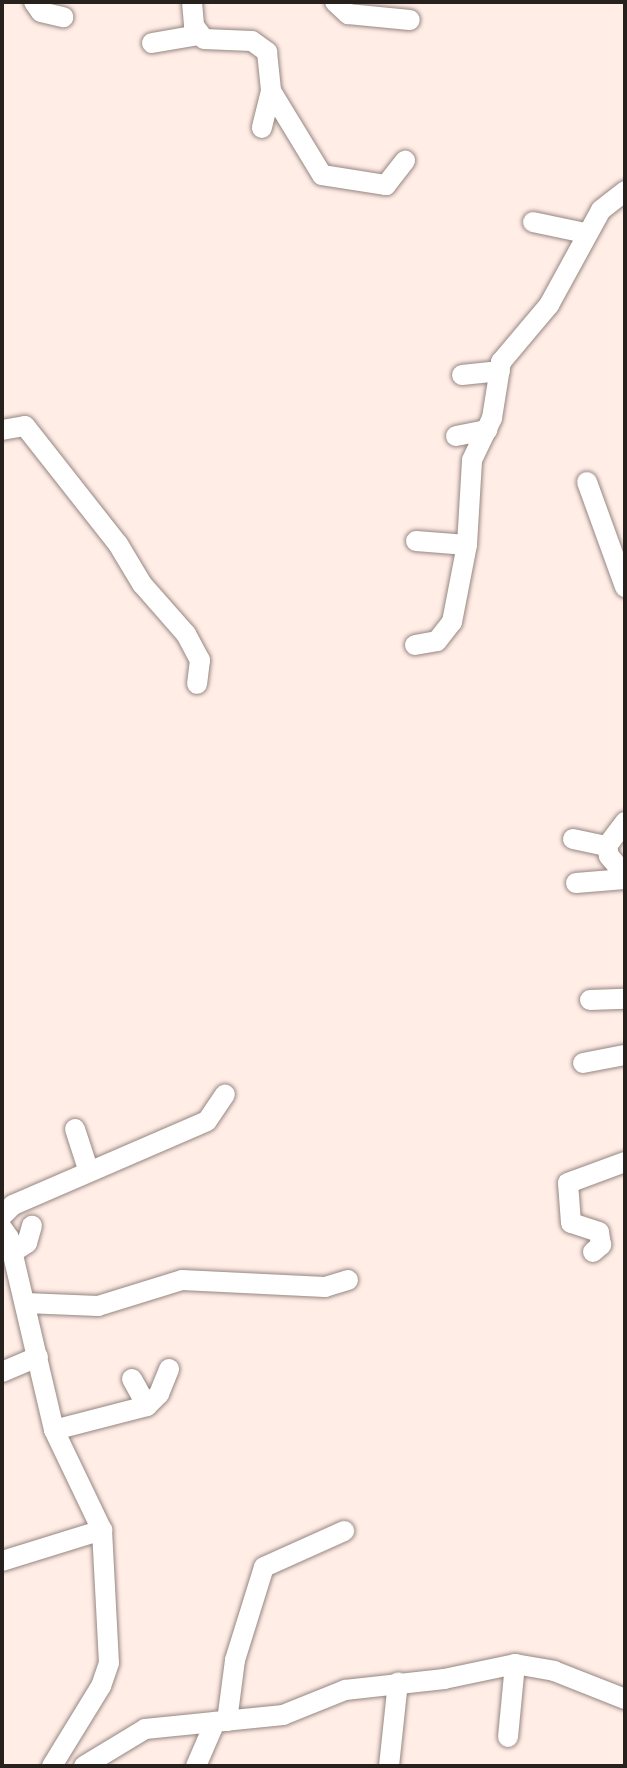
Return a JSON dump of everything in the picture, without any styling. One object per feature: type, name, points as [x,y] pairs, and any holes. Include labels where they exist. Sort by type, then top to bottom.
[{"type":"street","points":[[34,2],[41,12],[63,17]]},
{"type":"street","points":[[192,2],[199,35]]},
{"type":"street","points":[[335,2],[348,14],[410,20]]},
{"type":"street","points":[[152,43],[199,35],[262,47],[270,58],[271,91],[262,128]]},
{"type":"street","points":[[271,91],[322,175],[386,185],[405,161]]},
{"type":"street","points":[[415,645],[437,641],[448,630],[467,545],[472,460],[487,430],[505,355],[549,305],[585,233],[607,204],[625,191]]},
{"type":"street","points":[[533,222],[585,233]]},
{"type":"street","points":[[462,375],[500,371]]},
{"type":"street","points":[[2,430],[25,426],[110,533],[142,584],[186,634],[200,660],[197,684]]},
{"type":"street","points":[[456,436],[487,430]]},
{"type":"street","points":[[587,482],[625,587]]},
{"type":"street","points":[[416,541],[467,545]]},
{"type":"street","points":[[625,822],[607,846],[609,856],[625,877]]},
{"type":"street","points":[[573,839],[607,846]]},
{"type":"street","points":[[576,883],[625,877]]},
{"type":"street","points":[[590,1000],[625,999]]},
{"type":"street","points":[[583,1063],[625,1055]]},
{"type":"street","points":[[2,1216],[13,1205],[207,1121],[225,1094]]},
{"type":"street","points":[[75,1129],[89,1172]]},
{"type":"street","points":[[593,1252],[601,1245],[599,1232],[569,1219],[568,1183],[625,1162]]},
{"type":"street","points":[[13,1252],[27,1243],[32,1226]]},
{"type":"street","points":[[2,1228],[13,1252],[16,1296],[38,1357],[54,1430],[102,1530],[109,1663],[101,1686],[52,1766]]},
{"type":"street","points":[[16,1296],[98,1306],[182,1280],[325,1287],[348,1280]]},
{"type":"street","points":[[2,1372],[38,1357]]},
{"type":"street","points":[[54,1430],[147,1406],[159,1394],[169,1369]]},
{"type":"street","points":[[132,1379],[147,1406]]},
{"type":"street","points":[[2,1561],[102,1530]]},
{"type":"street","points":[[196,1766],[221,1721],[235,1660],[264,1567],[344,1531]]},
{"type":"street","points":[[84,1766],[145,1729],[283,1715],[345,1690],[444,1679],[515,1664],[554,1671],[625,1699]]},
{"type":"street","points":[[508,1737],[515,1664]]},
{"type":"street","points":[[389,1766],[398,1682]]}]
